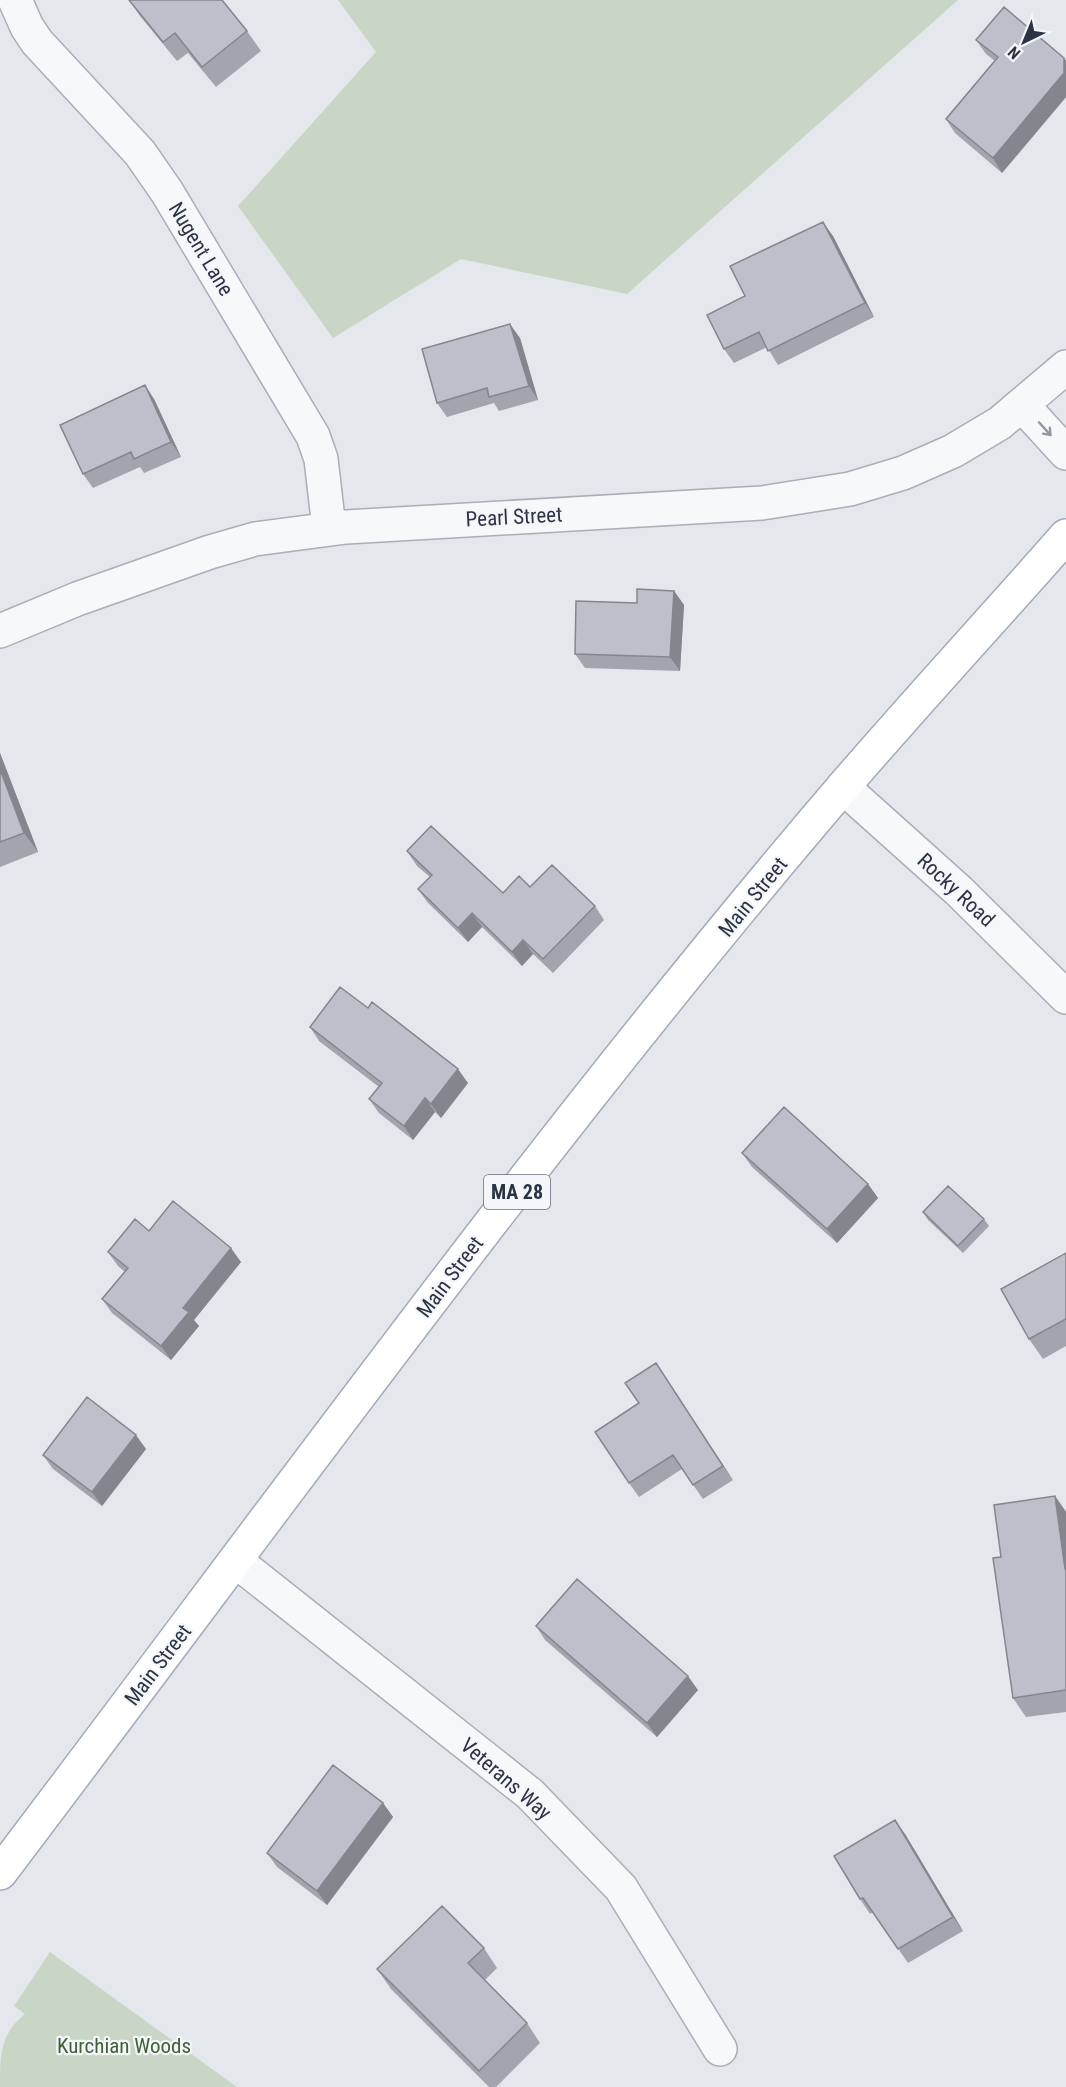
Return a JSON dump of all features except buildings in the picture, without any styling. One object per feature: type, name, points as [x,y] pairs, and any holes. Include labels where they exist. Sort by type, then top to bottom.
[{"type":"main road","name":"Main Street","points":[[0,1874],[460,1263],[614,1069],[843,787],[1066,536]]},
{"type":"street","name":"Nugent Lane","points":[[15,0],[27,27],[37,42],[123,133],[160,182],[307,426],[321,459],[329,528]]},
{"type":"street","name":"Pearl Street","points":[[0,631],[77,599],[210,552],[255,539],[329,528],[762,503],[850,489],[903,473],[953,451],[1023,406],[1066,367]]},
{"type":"street","points":[[1023,406],[1066,453]]},
{"type":"street","name":"Rocky Road","points":[[843,787],[959,891],[1066,997]]},
{"type":"street","name":"Veterans Way","points":[[236,1561],[530,1794],[621,1888],[720,2049]]},
{"type":"green space","points":[[338,0],[958,0],[627,294],[461,259],[333,338],[238,206],[376,52]]},
{"type":"green space","name":"Kurchian Woods","points":[[50,1952],[237,2087],[0,2087],[1,2055],[6,2037],[25,2014],[14,2006]]}]
